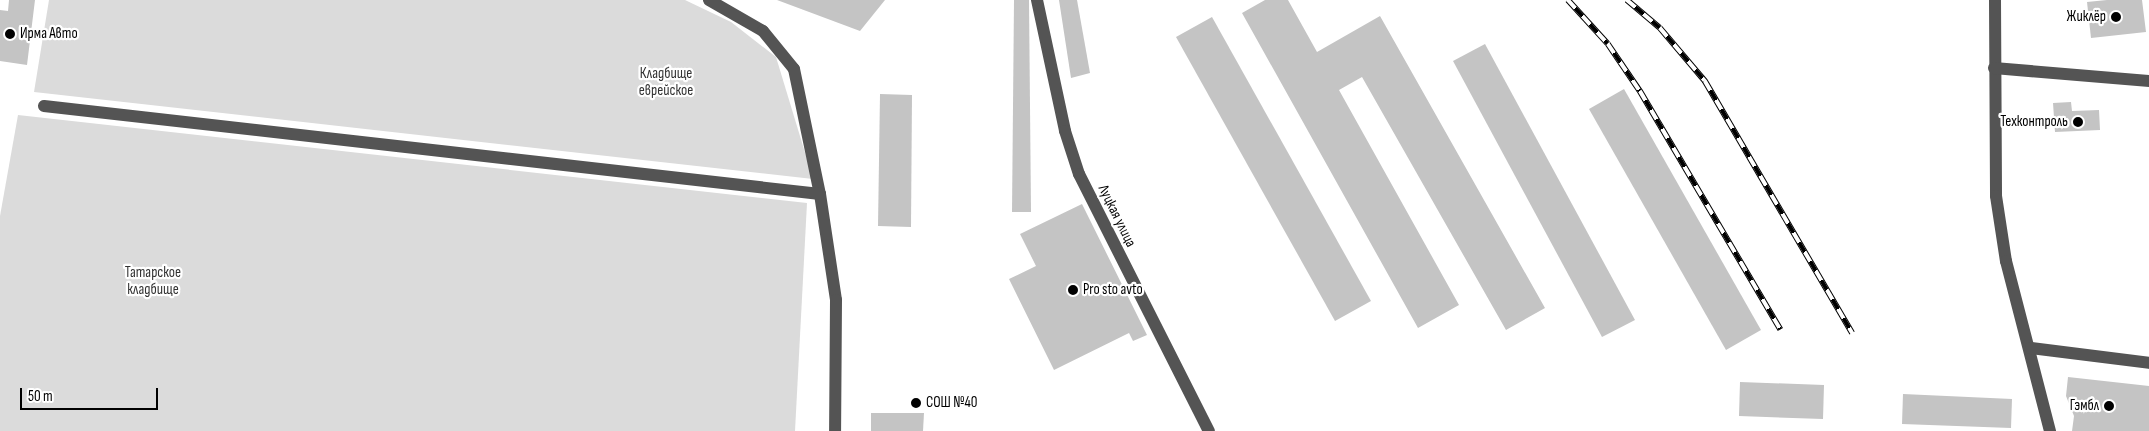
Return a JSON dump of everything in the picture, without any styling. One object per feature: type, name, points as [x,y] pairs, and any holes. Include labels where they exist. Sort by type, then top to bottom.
[{"type":"street","points":[[709,0],[763,32],[794,69],[820,194],[836,300],[835,431]]},
{"type":"street","name":"Луцкая улица","points":[[1037,0],[1066,131],[1079,174],[1209,431]]},
{"type":"street","points":[[1995,0],[1996,196],[2006,261],[2031,348],[2050,431]]},
{"type":"street","points":[[1994,68],[2149,81]]},
{"type":"street","points":[[44,106],[820,194]]},
{"type":"street","points":[[2031,348],[2149,363]]},
{"type":"green space","name":"Кладбище еврейское","points":[[49,0],[685,0],[731,22],[776,57],[813,179],[34,92]]},
{"type":"green space","name":"Татарское кладбище","points":[[18,115],[807,203],[795,431],[0,431],[0,216]]},
{"type":"building","points":[[9,0],[35,0],[27,65],[0,61],[0,10],[8,11]]},
{"type":"building","points":[[777,0],[885,0],[860,31]]},
{"type":"building","points":[[1014,0],[1029,0],[1031,212],[1012,212]]},
{"type":"building","points":[[1059,0],[1077,0],[1090,73],[1071,78]]},
{"type":"building","points":[[1265,0],[1288,0],[1317,52],[1380,16],[1545,308],[1506,330],[1362,77],[1339,90],[1459,305],[1418,328],[1242,13]]},
{"type":"building","points":[[2142,0],[2146,32],[2091,38],[2087,2]]},
{"type":"building","points":[[1212,17],[1371,301],[1335,321],[1176,37]]},
{"type":"building","points":[[1485,44],[1635,320],[1602,337],[1453,61]]},
{"type":"building","points":[[1624,89],[1761,330],[1726,350],[1589,109]]},
{"type":"building","points":[[880,94],[912,95],[911,227],[878,226]]},
{"type":"building","points":[[2071,102],[2072,111],[2099,110],[2100,130],[2055,132],[2053,103]]},
{"type":"building","points":[[1082,204],[1147,335],[1133,341],[1129,333],[1054,370],[1009,279],[1036,266],[1020,234]]},
{"type":"building","name":"Гэмбл","points":[[2068,377],[2149,386],[2149,431],[2072,431],[2074,416],[2066,396]]},
{"type":"building","points":[[1740,382],[1824,385],[1823,419],[1739,416]]},
{"type":"building","points":[[1903,394],[2012,399],[2011,428],[1902,424]]},
{"type":"building","points":[[871,413],[924,413],[923,431],[871,431]]},
{"type":"railway","points":[[1568,0],[1608,44],[1640,91],[1781,330]]},
{"type":"railway","points":[[1627,0],[1660,28],[1705,81],[1852,333]]},
{"type":"place","name":"Жиклёр","points":[[2116,17]]},
{"type":"place","name":"Ирма Авто","points":[[10,34]]},
{"type":"place","name":"Техконтроль","points":[[2078,122]]},
{"type":"place","name":"Pro sto avto","points":[[1073,290]]},
{"type":"place","name":"СОШ №40","points":[[916,403]]},
{"type":"place","name":"Гэмбл","points":[[2109,406]]}]
